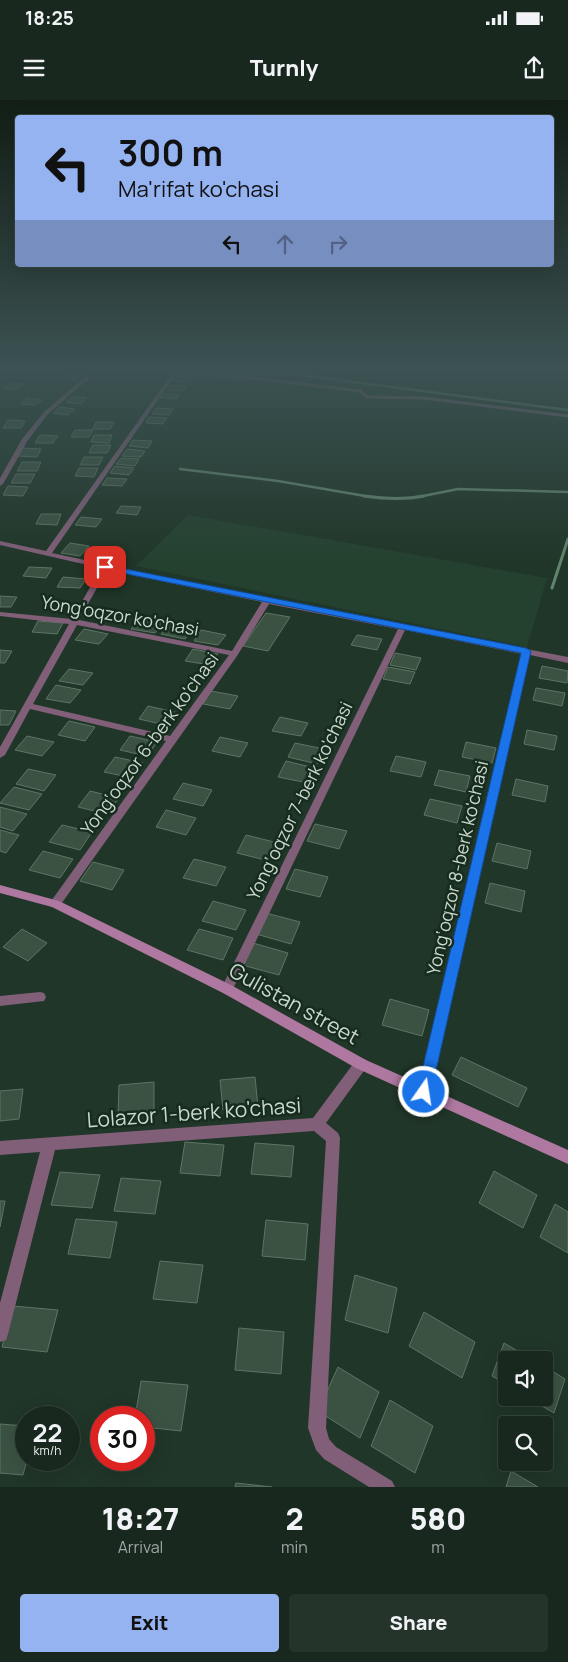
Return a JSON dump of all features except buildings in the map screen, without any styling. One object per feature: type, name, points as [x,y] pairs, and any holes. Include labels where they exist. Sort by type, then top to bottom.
[{"type":"main road","name":"Gulistan street","points":[[0,889],[56,904],[227,989],[361,1064],[568,1157]]},
{"type":"street","points":[[0,484],[29,435]]},
{"type":"street","points":[[48,554],[131,435]]},
{"type":"street","points":[[0,542],[105,567],[267,601],[403,626],[568,660]]},
{"type":"street","points":[[0,755],[105,567]]},
{"type":"street","name":"Yong‘oqzor 6-berk ko'chasi","points":[[56,904],[234,654],[267,601]]},
{"type":"street","name":"Yong'oqzor ko'chasi","points":[[0,614],[76,622],[234,654]]},
{"type":"street","name":"Yong‘oqzor 7-berk ko'chasi","points":[[227,989],[403,626]]},
{"type":"street","name":"Yong‘oqzor 8-berk ko'chasi","points":[[424,1092],[526,651]]},
{"type":"street","points":[[28,706],[173,740]]},
{"type":"street","points":[[0,1001],[40,996]]},
{"type":"street","name":"Lolazor 1-berk ko'chasi","points":[[0,1148],[317,1124],[361,1064]]},
{"type":"street","points":[[317,1124],[333,1138],[316,1428],[322,1444],[330,1452],[386,1487]]},
{"type":"street","points":[[0,1334],[49,1145]]},
{"type":"shaded area","points":[[188,515],[547,578],[527,647],[136,566]]},
{"type":"waterway","points":[[180,469],[278,481],[369,497]]},
{"type":"waterway","points":[[421,496],[458,489],[568,492]]},
{"type":"waterway","points":[[364,496],[369,497]]},
{"type":"waterway","points":[[369,497],[394,499],[421,496]]},
{"type":"waterway","points":[[552,588],[568,539]]},
{"type":"route","points":[[105,567],[267,601],[526,651],[424,1092]]}]
